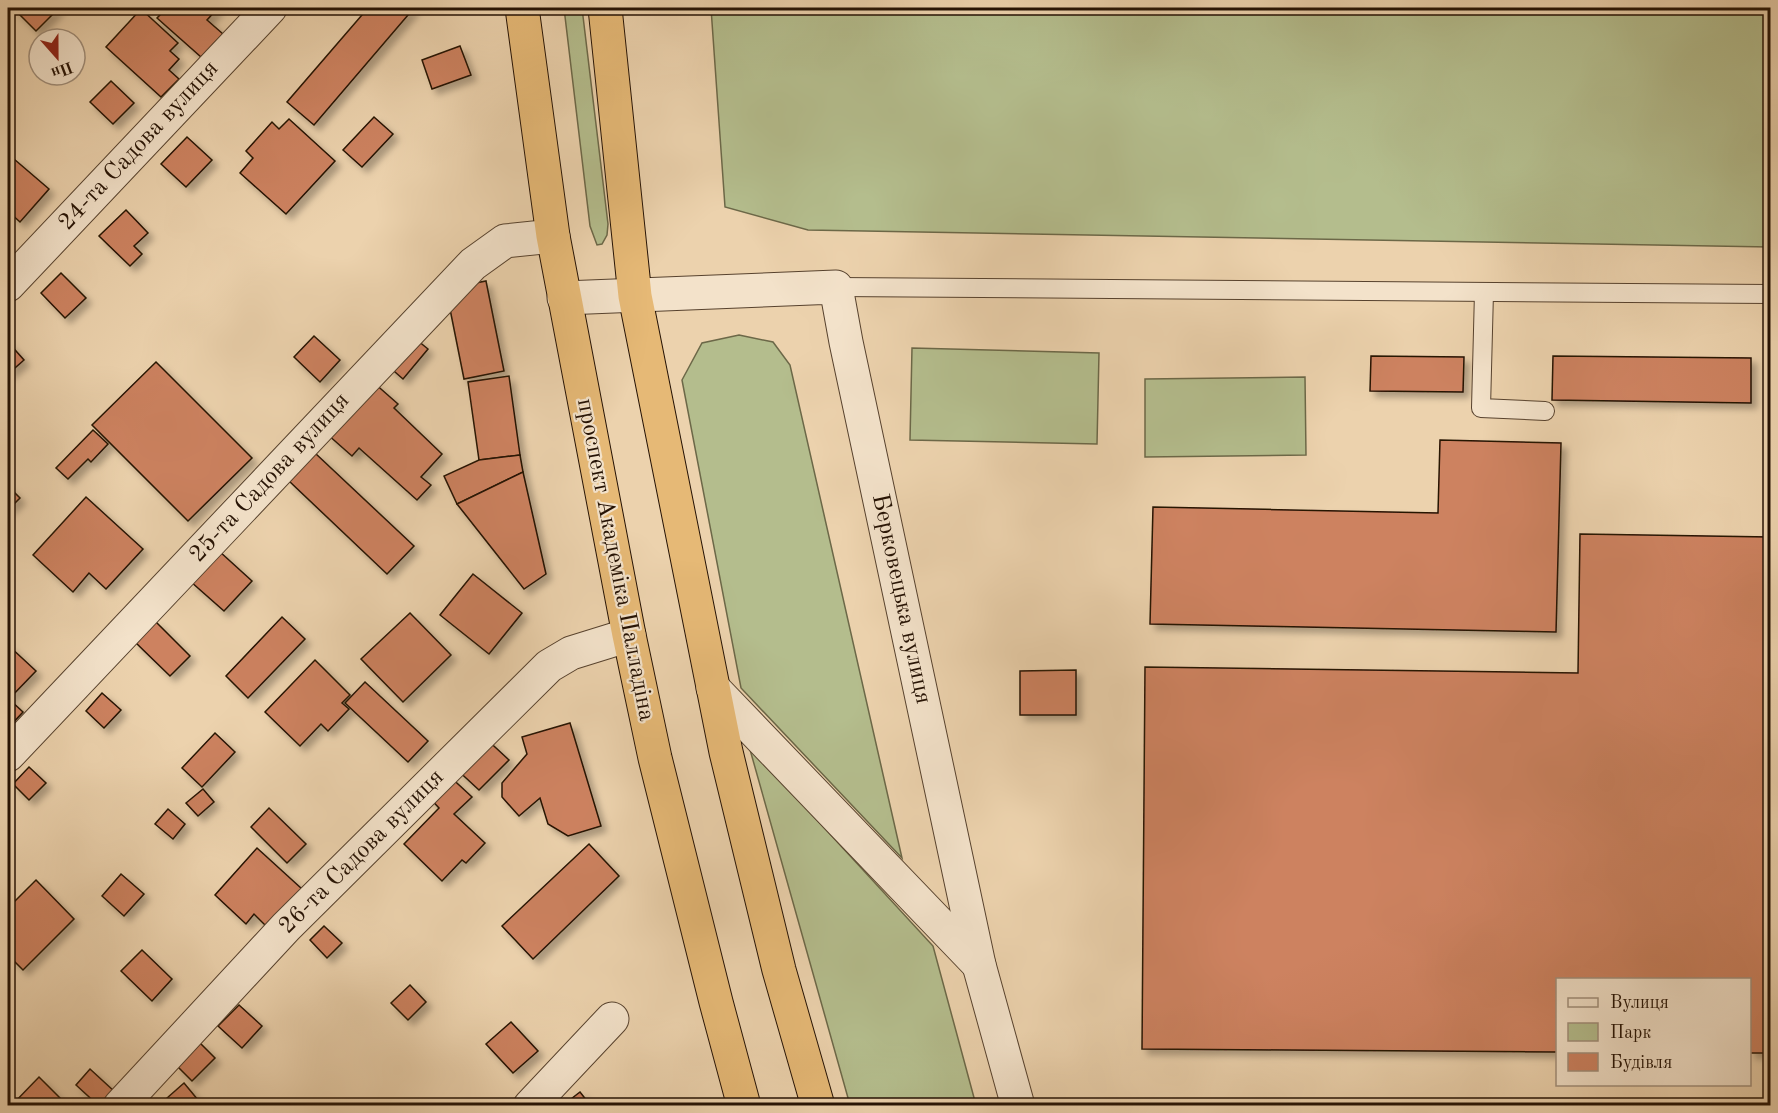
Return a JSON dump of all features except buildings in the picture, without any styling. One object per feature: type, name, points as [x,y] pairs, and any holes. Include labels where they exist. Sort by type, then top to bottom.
[{"type":"highway","name":"проспект Академіка Палладіна","points":[[522,8],[553,236],[629,635],[655,758],[744,1106]]},
{"type":"highway","points":[[606,8],[634,296],[726,752],[778,970],[818,1106]]},
{"type":"street","name":"24-та Садова вулиця","points":[[8,285],[270,8]]},
{"type":"street","name":"25-та Садова вулиця","points":[[8,755],[473,264],[505,241],[553,236]]},
{"type":"street","points":[[564,298],[836,287]]},
{"type":"street","name":"Берковецька вулиця","points":[[836,287],[979,965],[1018,1106]]},
{"type":"street","name":"26-та Садова вулиця","points":[[120,1106],[286,927],[549,666],[571,653],[629,635]]},
{"type":"street","points":[[713,688],[979,965]]},
{"type":"street","points":[[530,1106],[612,1019]]},
{"type":"lane","points":[[836,287],[1770,294]]},
{"type":"lane","points":[[1484,292],[1480,408],[1545,411]]},
{"type":"green space","points":[[564,8],[582,8],[608,224],[607,235],[602,244],[597,245],[590,226]]},
{"type":"green space","points":[[711,8],[1770,8],[1770,247],[808,230],[725,207]]},
{"type":"green space","points":[[739,335],[773,342],[790,365],[902,858],[741,688],[682,380],[702,343]]},
{"type":"green space","points":[[912,348],[1099,353],[1097,444],[910,440]]},
{"type":"green space","points":[[1305,377],[1306,455],[1145,457],[1145,379]]},
{"type":"green space","points":[[749,746],[933,946],[976,1105],[850,1105]]}]
